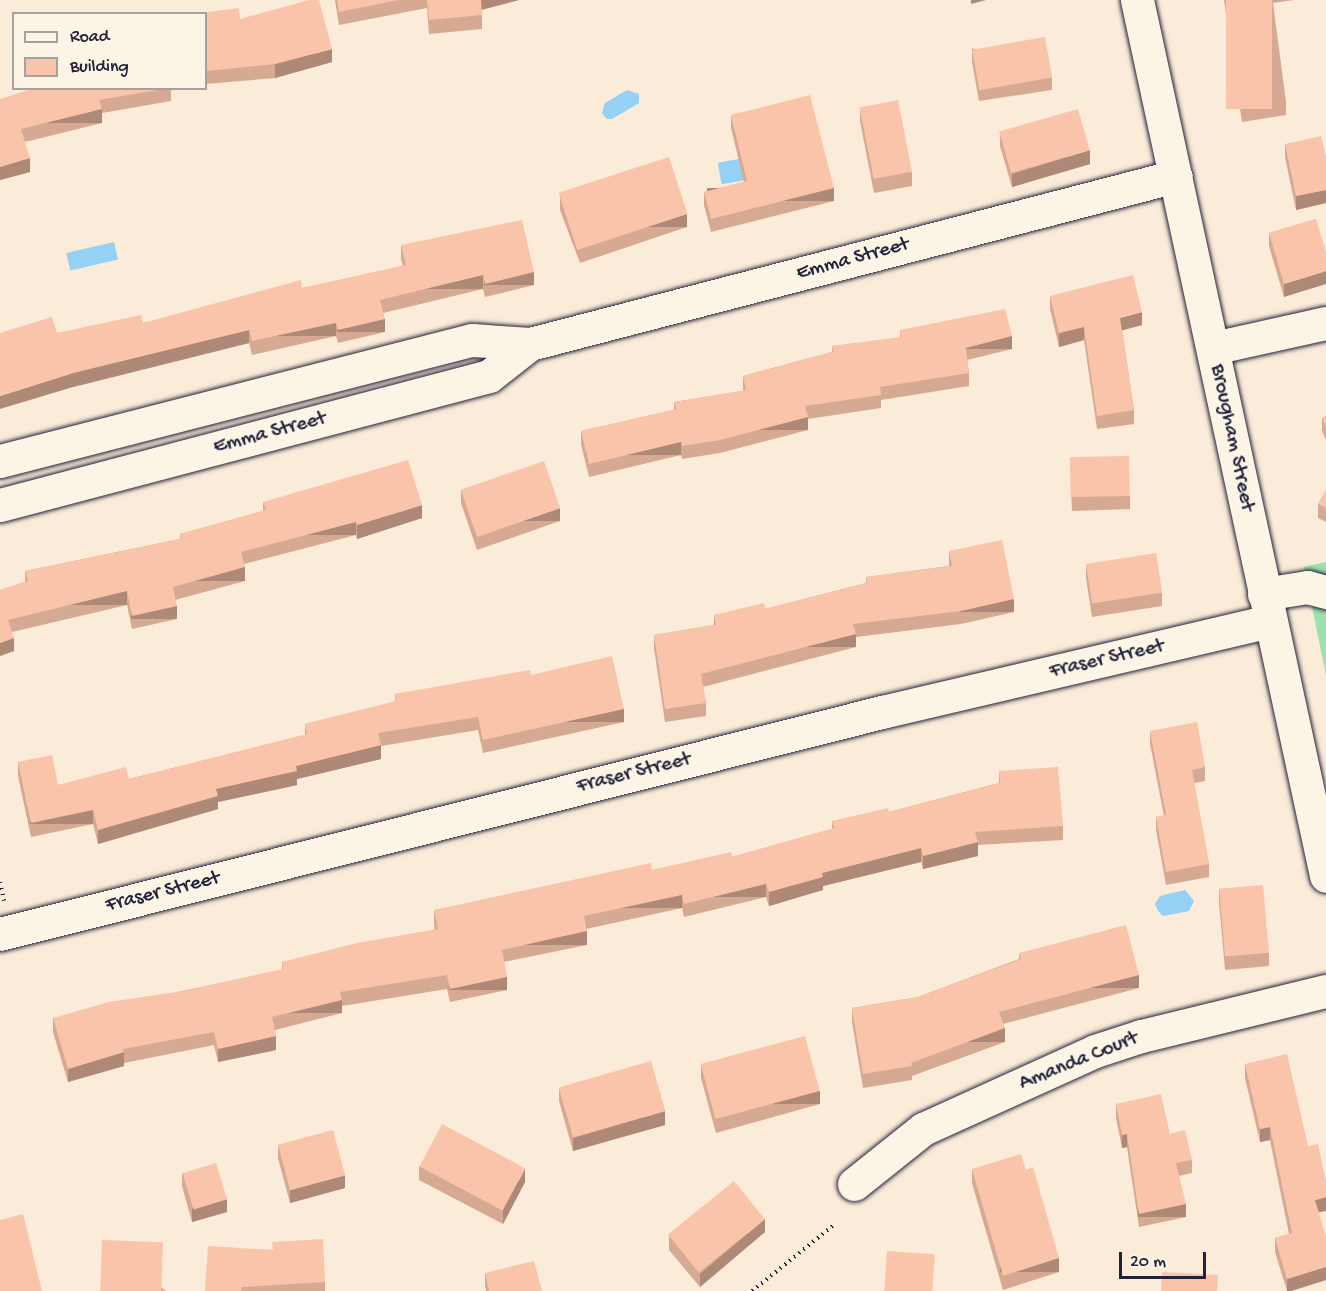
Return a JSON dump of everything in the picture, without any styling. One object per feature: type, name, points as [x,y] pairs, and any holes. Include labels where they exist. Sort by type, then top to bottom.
[{"type":"street","name":"Brougham Street","points":[[1137,0],[1326,876]]},
{"type":"street","name":"Emma Street","points":[[0,461],[472,340],[530,344],[1176,176]]},
{"type":"street","points":[[1213,348],[1326,323]]},
{"type":"street","name":"Emma Street","points":[[0,505],[489,376],[530,344]]},
{"type":"street","name":"Fraser Street","points":[[0,934],[882,712],[1267,608],[1307,587],[1326,592]]},
{"type":"street","name":"Amanda Court","points":[[854,1184],[923,1129],[1095,1051],[1141,1036],[1326,991]]},
{"type":"path","points":[[752,1291],[835,1224]]},
{"type":"green space","points":[[1326,562],[1326,676],[1304,567]]},
{"type":"water","points":[[627,90],[639,94],[639,103],[612,119],[607,119],[602,113],[605,103]]},
{"type":"water","points":[[767,154],[771,176],[722,184],[718,163]]},
{"type":"water","points":[[114,242],[118,260],[70,271],[66,253]]},
{"type":"water","points":[[1185,890],[1194,901],[1189,911],[1163,916],[1158,911],[1155,904],[1160,896]]},
{"type":"building","points":[[309,0],[319,0],[332,49],[275,64],[207,71],[207,12],[239,8],[240,19]]},
{"type":"building","points":[[337,0],[399,0],[339,12]]},
{"type":"building","points":[[427,0],[481,0],[482,15],[429,20]]},
{"type":"building","points":[[1226,0],[1272,0],[1272,109],[1226,109]]},
{"type":"building","points":[[1045,37],[1052,77],[979,90],[972,50]]},
{"type":"building","points":[[29,90],[157,90],[99,100],[102,109],[21,129],[30,158],[0,167],[0,99]]},
{"type":"building","points":[[810,95],[834,188],[711,219],[704,192],[747,181],[731,115]]},
{"type":"building","points":[[898,100],[912,172],[874,179],[860,107]]},
{"type":"building","points":[[1078,109],[1090,150],[1011,173],[999,132]]},
{"type":"building","points":[[1321,136],[1326,157],[1326,190],[1296,196],[1285,144]]},
{"type":"building","points":[[669,157],[688,214],[577,250],[559,193]]},
{"type":"building","points":[[1316,219],[1326,252],[1326,271],[1284,284],[1269,233]]},
{"type":"building","points":[[522,220],[534,272],[485,284],[483,275],[380,300],[385,319],[338,330],[336,323],[252,341],[249,330],[73,373],[0,396],[0,333],[52,317],[57,333],[141,315],[143,323],[301,280],[302,288],[406,265],[401,245]]},
{"type":"building","points":[[1133,275],[1142,312],[1120,318],[1134,410],[1097,416],[1084,327],[1059,333],[1050,296]]},
{"type":"building","points":[[1005,309],[1012,336],[966,348],[969,373],[880,387],[881,395],[805,406],[808,417],[720,440],[682,446],[681,442],[589,464],[581,431],[676,409],[674,402],[746,390],[743,376],[833,352],[832,346],[901,337],[900,330]]},
{"type":"building","points":[[1129,456],[1130,496],[1071,497],[1070,457]]},
{"type":"building","points":[[408,460],[422,505],[357,525],[356,522],[241,552],[245,567],[173,587],[177,606],[132,616],[127,591],[8,620],[14,638],[0,643],[0,590],[28,581],[25,571],[181,539],[180,534],[266,510],[263,502]]},
{"type":"building","points":[[544,461],[560,508],[477,537],[461,490]]},
{"type":"building","points":[[1326,490],[1326,508],[1318,504]]},
{"type":"building","points":[[1002,540],[1014,599],[961,611],[853,624],[856,634],[701,674],[706,703],[665,709],[654,635],[716,625],[714,615],[764,603],[765,609],[867,583],[866,577],[952,566],[949,551]]},
{"type":"building","points":[[1156,553],[1162,593],[1092,604],[1086,564]]},
{"type":"building","points":[[612,656],[624,709],[483,740],[478,717],[378,733],[381,745],[296,766],[297,771],[216,789],[218,796],[98,830],[93,810],[31,823],[18,762],[52,755],[58,785],[126,767],[129,779],[307,734],[305,724],[396,701],[395,694],[530,670],[531,675]]},
{"type":"building","points":[[1197,722],[1205,767],[1192,770],[1209,864],[1166,872],[1156,817],[1166,815],[1150,731]]},
{"type":"building","points":[[1058,767],[1063,826],[975,832],[978,842],[923,856],[921,848],[822,873],[823,877],[769,892],[766,884],[684,904],[682,895],[584,916],[587,931],[502,950],[507,977],[450,989],[447,975],[340,992],[342,1000],[272,1017],[276,1036],[218,1049],[214,1032],[123,1049],[124,1052],[68,1069],[53,1018],[109,1002],[184,991],[283,969],[282,962],[357,943],[438,929],[434,910],[651,863],[652,870],[731,852],[732,857],[834,828],[832,821],[888,808],[889,812],[1000,783],[999,771]]},
{"type":"building","points":[[1263,885],[1269,953],[1225,957],[1219,889]]},
{"type":"building","points":[[1126,925],[1139,975],[999,1012],[1005,1028],[911,1063],[912,1066],[863,1074],[852,1008],[918,997],[1021,959],[1019,953]]},
{"type":"building","points":[[805,1036],[820,1091],[715,1119],[701,1064]]},
{"type":"building","points":[[1287,1054],[1308,1146],[1318,1144],[1326,1181],[1326,1197],[1315,1200],[1326,1237],[1326,1267],[1287,1279],[1275,1238],[1292,1233],[1270,1127],[1260,1129],[1245,1064]]},
{"type":"building","points":[[651,1061],[665,1111],[573,1137],[559,1087]]},
{"type":"building","points":[[1161,1094],[1170,1134],[1185,1130],[1192,1160],[1176,1163],[1186,1204],[1139,1214],[1127,1134],[1122,1135],[1116,1104]]},
{"type":"building","points":[[442,1124],[525,1168],[502,1211],[419,1166]]},
{"type":"building","points":[[333,1130],[345,1175],[290,1190],[278,1145]]},
{"type":"building","points":[[1021,1154],[1026,1170],[1033,1167],[1059,1258],[1003,1276],[972,1169]]},
{"type":"building","points":[[216,1163],[227,1199],[194,1210],[183,1173]]},
{"type":"building","points":[[734,1181],[765,1219],[699,1273],[668,1234]]},
{"type":"building","points":[[23,1214],[42,1291],[0,1291],[0,1220]]},
{"type":"building","points":[[323,1239],[325,1282],[242,1287],[241,1291],[205,1291],[208,1246],[273,1250],[272,1242]]},
{"type":"building","points":[[102,1240],[163,1242],[161,1291],[100,1291]]},
{"type":"building","points":[[887,1251],[935,1254],[932,1291],[884,1291]]},
{"type":"building","points":[[534,1261],[542,1291],[489,1291],[485,1273]]},
{"type":"building","points":[[1162,1272],[1218,1275],[1217,1291],[1161,1291]]}]
